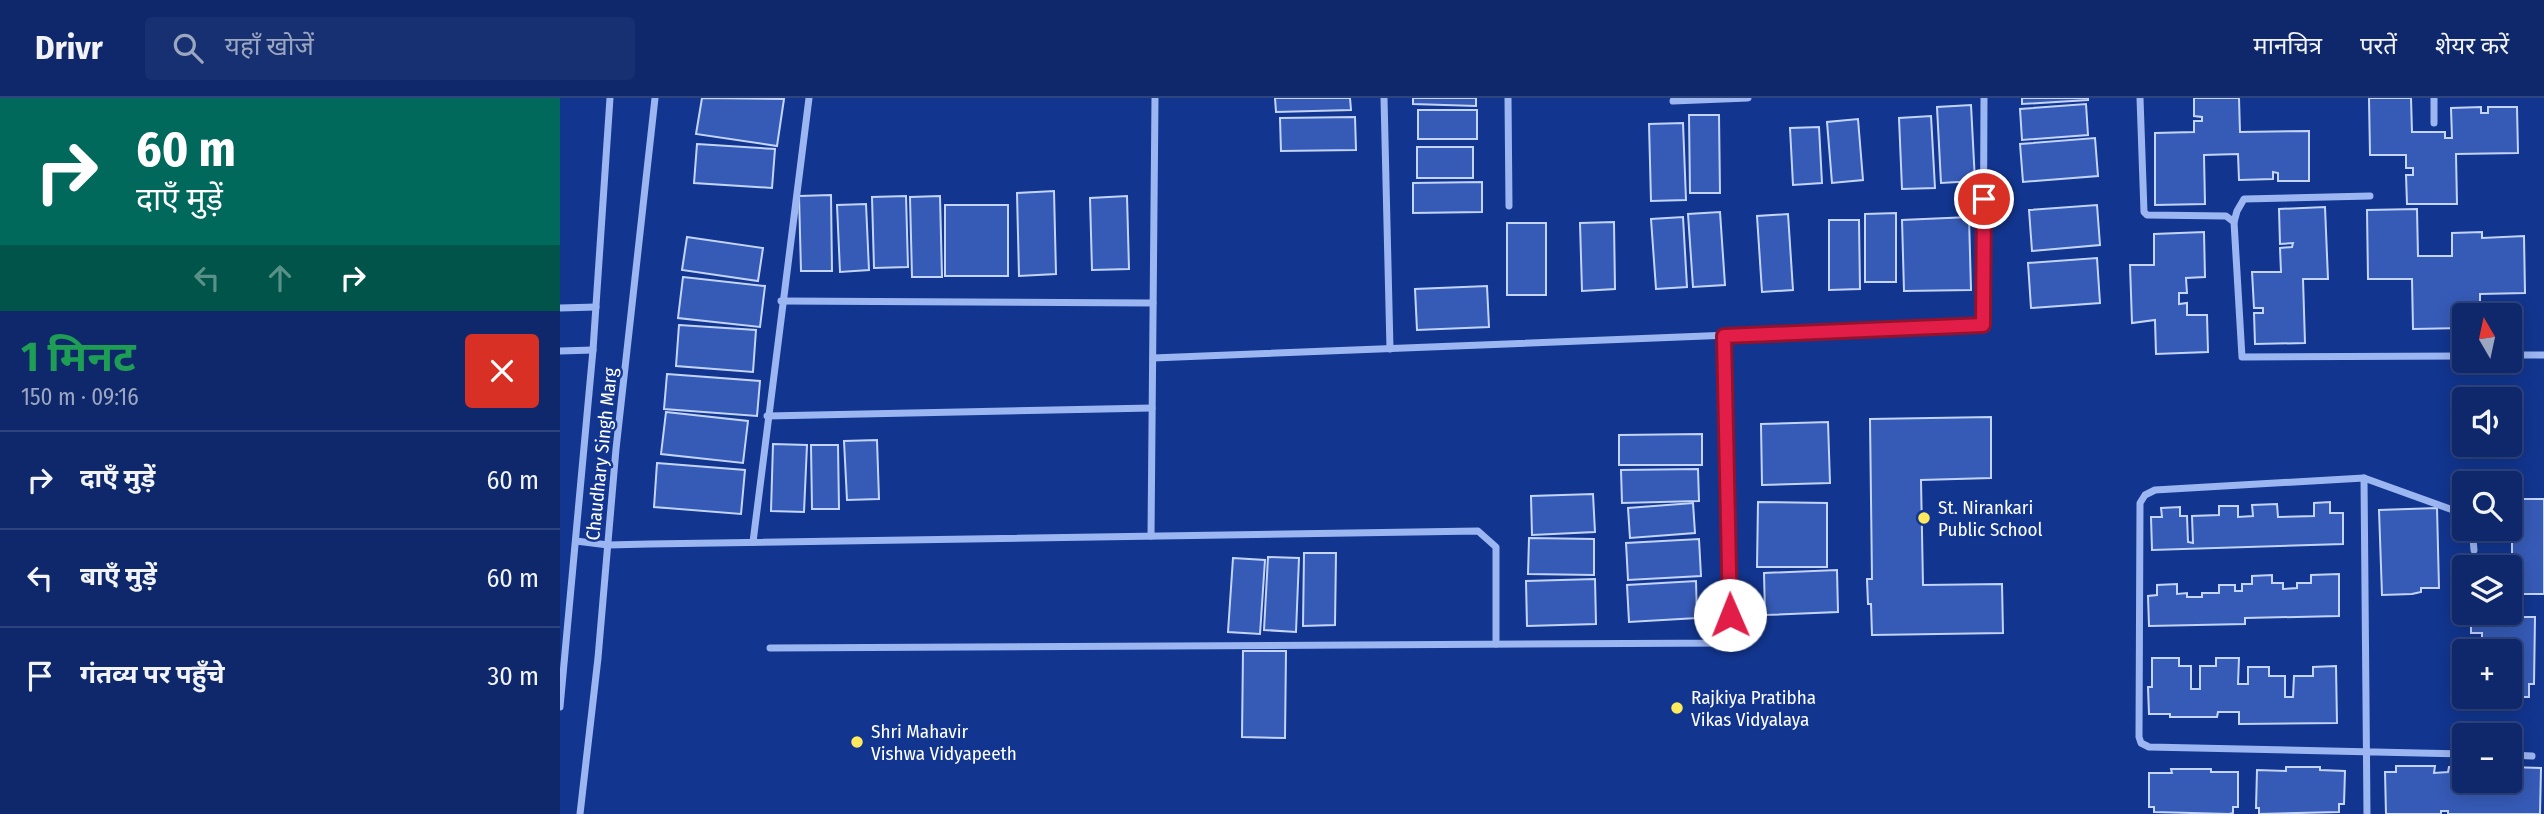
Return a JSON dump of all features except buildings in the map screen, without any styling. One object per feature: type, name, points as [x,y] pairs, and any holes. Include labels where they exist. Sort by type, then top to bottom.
[{"type":"street","name":"Chaudhary Singh Marg","points":[[560,707],[593,350],[610,98]]},
{"type":"street","name":"Chaudhary Singh Marg","points":[[580,814],[616,449],[655,98]]},
{"type":"street","points":[[753,542],[808,98]]},
{"type":"street","points":[[1151,536],[1155,98]]},
{"type":"street","points":[[1384,98],[1390,349]]},
{"type":"street","points":[[1508,98],[1509,206]]},
{"type":"street","points":[[1673,101],[1748,98]]},
{"type":"street","points":[[1153,358],[1983,325],[1984,98]]},
{"type":"street","points":[[2140,98],[2143,206],[2147,215],[2226,216],[2234,222]]},
{"type":"street","points":[[2434,98],[2434,123]]},
{"type":"street","points":[[2370,196],[2244,199],[2234,222],[2242,357],[2452,356]]},
{"type":"street","points":[[781,301],[1153,303]]},
{"type":"street","points":[[560,308],[596,307]]},
{"type":"street","points":[[770,648],[1730,643],[1724,336]]},
{"type":"street","points":[[560,351],[593,350]]},
{"type":"street","points":[[2522,355],[2544,355]]},
{"type":"street","points":[[767,416],[1152,408]]},
{"type":"street","points":[[2364,478],[2367,814]]},
{"type":"street","points":[[2452,510],[2364,478],[2155,490],[2145,495],[2140,503],[2139,737],[2141,743],[2149,747],[2452,754]]},
{"type":"street","points":[[576,541],[608,545],[1478,531],[1496,547],[1496,644]]},
{"type":"street","points":[[2473,541],[2474,550]]},
{"type":"street","points":[[2522,756],[2532,756]]},
{"type":"place","name":"St. Nirankari Public School","points":[[1924,518]]},
{"type":"place","name":"Rajkiya Pratibha Vikas Vidyalaya","points":[[1677,708]]},
{"type":"place","name":"Shri Mahavir Vishwa Vidyapeeth","points":[[857,742]]},
{"type":"route","points":[[1730,615],[1724,336],[1983,325],[1984,199]]}]
